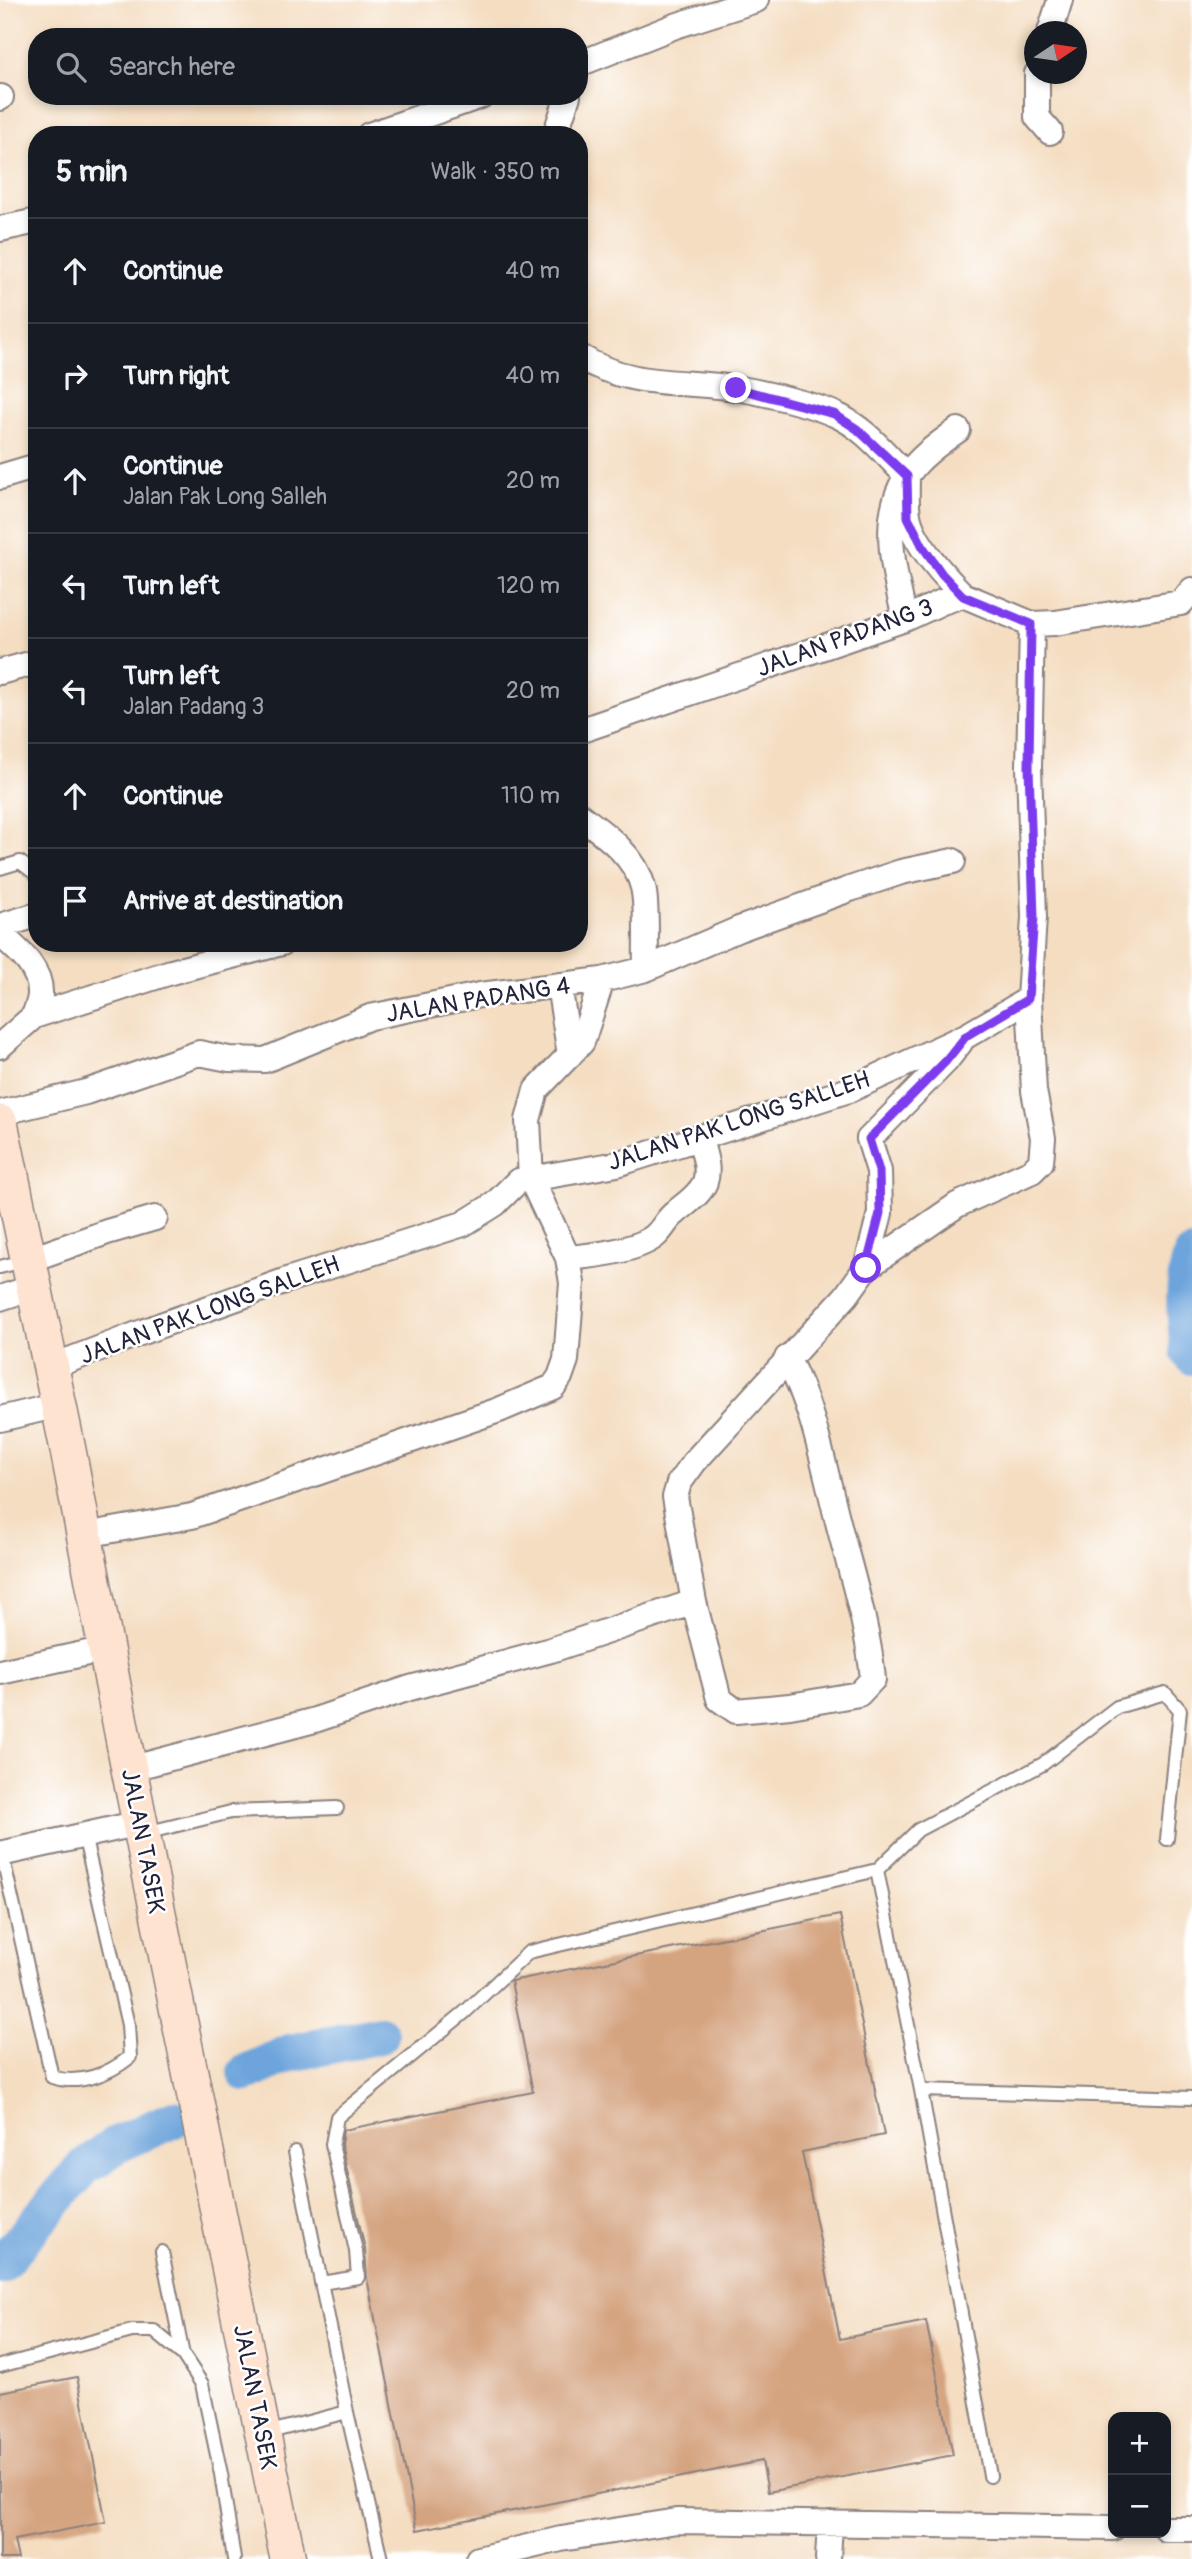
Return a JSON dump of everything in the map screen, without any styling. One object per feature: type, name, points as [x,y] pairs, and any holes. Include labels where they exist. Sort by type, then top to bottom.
[{"type":"main road","name":"JALAN TASEK","points":[[0,1123],[21,1271],[51,1367],[59,1405],[129,1769],[288,2559]]},
{"type":"street","points":[[588,62],[675,26],[756,0]]},
{"type":"street","points":[[1053,21],[1059,0]]},
{"type":"street","points":[[1037,84],[1037,117],[1050,132]]},
{"type":"street","points":[[395,126],[455,105]]},
{"type":"street","points":[[558,126],[565,105]]},
{"type":"street","points":[[0,229],[28,223]]},
{"type":"street","points":[[588,361],[652,382],[736,388],[834,414],[857,429],[907,476],[908,517],[923,547],[942,574],[963,596]]},
{"type":"street","points":[[905,619],[890,540],[892,508],[907,476],[919,461],[958,430]]},
{"type":"street","points":[[0,477],[28,469]]},
{"type":"street","name":"JALAN PADANG 3","points":[[588,728],[905,619],[942,602],[963,596],[1031,624],[1055,624],[1181,603],[1192,592]]},
{"type":"street","points":[[788,1358],[797,1376],[815,1432],[859,1604],[873,1679],[859,1694],[790,1706],[736,1711],[719,1699],[694,1602],[676,1508],[675,1497],[679,1483],[695,1461],[788,1358],[846,1296],[866,1268],[957,1205],[1032,1171],[1041,1162],[1044,1151],[1034,1091],[1028,999],[1034,917],[1029,767],[1031,624]]},
{"type":"street","points":[[0,672],[28,664]]},
{"type":"street","points":[[588,822],[607,836],[633,863],[643,888],[646,969]]},
{"type":"street","name":"JALAN PADANG 4","points":[[0,1113],[86,1092],[199,1053],[229,1059],[265,1060],[370,1017],[480,995],[601,980],[646,969],[738,929],[850,889],[901,872],[953,861]]},
{"type":"street","points":[[0,926],[28,918]]},
{"type":"street","points":[[0,934],[21,952],[36,972],[41,995],[34,1016]]},
{"type":"street","points":[[0,1045],[34,1016],[171,972],[248,952]]},
{"type":"street","points":[[85,1535],[192,1516],[499,1410],[553,1387],[566,1360],[572,1283],[569,1258],[531,1179],[528,1120],[536,1090],[582,1042],[601,980]]},
{"type":"street","points":[[559,985],[570,1055]]},
{"type":"street","name":"JALAN PAK LONG SALLEH","points":[[51,1367],[290,1279],[463,1224],[495,1204],[519,1181],[617,1164],[849,1090],[966,1036],[1028,999]]},
{"type":"street","points":[[866,1268],[880,1213],[879,1171],[869,1139],[946,1061],[966,1036]]},
{"type":"street","points":[[569,1258],[604,1255],[657,1235],[665,1221],[699,1192],[706,1181],[706,1165],[700,1139]]},
{"type":"street","points":[[0,1298],[21,1271],[155,1218]]},
{"type":"street","points":[[0,1419],[59,1405]]},
{"type":"street","points":[[129,1769],[315,1720],[410,1688],[551,1650],[694,1602]]},
{"type":"street","points":[[0,1672],[106,1648]]},
{"type":"street","points":[[1,1854],[84,1835],[141,1828]]},
{"type":"street","points":[[478,2559],[561,2539],[677,2521],[1108,2528]]},
{"type":"street","points":[[828,2559],[830,2523]]},
{"type":"street","points":[[1171,2529],[1192,2529]]},
{"type":"lane","points":[[0,868],[20,862],[28,867]]},
{"type":"lane","points":[[321,2283],[358,2277],[356,2251],[332,2144],[337,2117],[465,2012],[528,1952],[877,1870],[918,1830],[1043,1764],[1117,1707],[1165,1693],[1180,1710],[1167,1839]]},
{"type":"lane","points":[[141,1828],[231,1812],[337,1808]]},
{"type":"lane","points":[[1,1854],[52,2077],[64,2081],[85,2079],[117,2068],[130,2057],[128,2025],[84,1835]]},
{"type":"lane","points":[[877,1870],[921,2090],[990,2476]]},
{"type":"lane","points":[[921,2090],[1192,2098]]},
{"type":"lane","points":[[295,2152],[347,2412],[381,2559]]},
{"type":"lane","points":[[162,2252],[183,2355]]},
{"type":"lane","points":[[0,2366],[132,2331],[154,2331],[183,2355],[202,2384],[234,2559]]},
{"type":"lane","points":[[262,2434],[347,2412]]},
{"type":"building","points":[[840,1915],[884,2135],[802,2152],[840,2339],[926,2321],[953,2455],[768,2492],[762,2461],[417,2530],[367,2278],[365,2249],[341,2144],[343,2130],[533,2092],[511,1981]]},
{"type":"building","points":[[77,2377],[106,2522],[14,2540],[18,2559],[0,2559],[0,2392]]},
{"type":"waterway","points":[[1192,1256],[1186,1279],[1185,1303],[1189,1351],[1192,1356]]},
{"type":"waterway","points":[[246,2073],[290,2053],[380,2035]]},
{"type":"waterway","points":[[0,2265],[84,2167],[116,2145],[174,2119]]},
{"type":"route","points":[[736,388],[834,414],[857,429],[907,476],[908,517],[923,547],[942,574],[963,596],[1031,624],[1029,767],[1034,917],[1028,999],[966,1036],[946,1061],[869,1139],[879,1171],[880,1213],[866,1268]]}]
